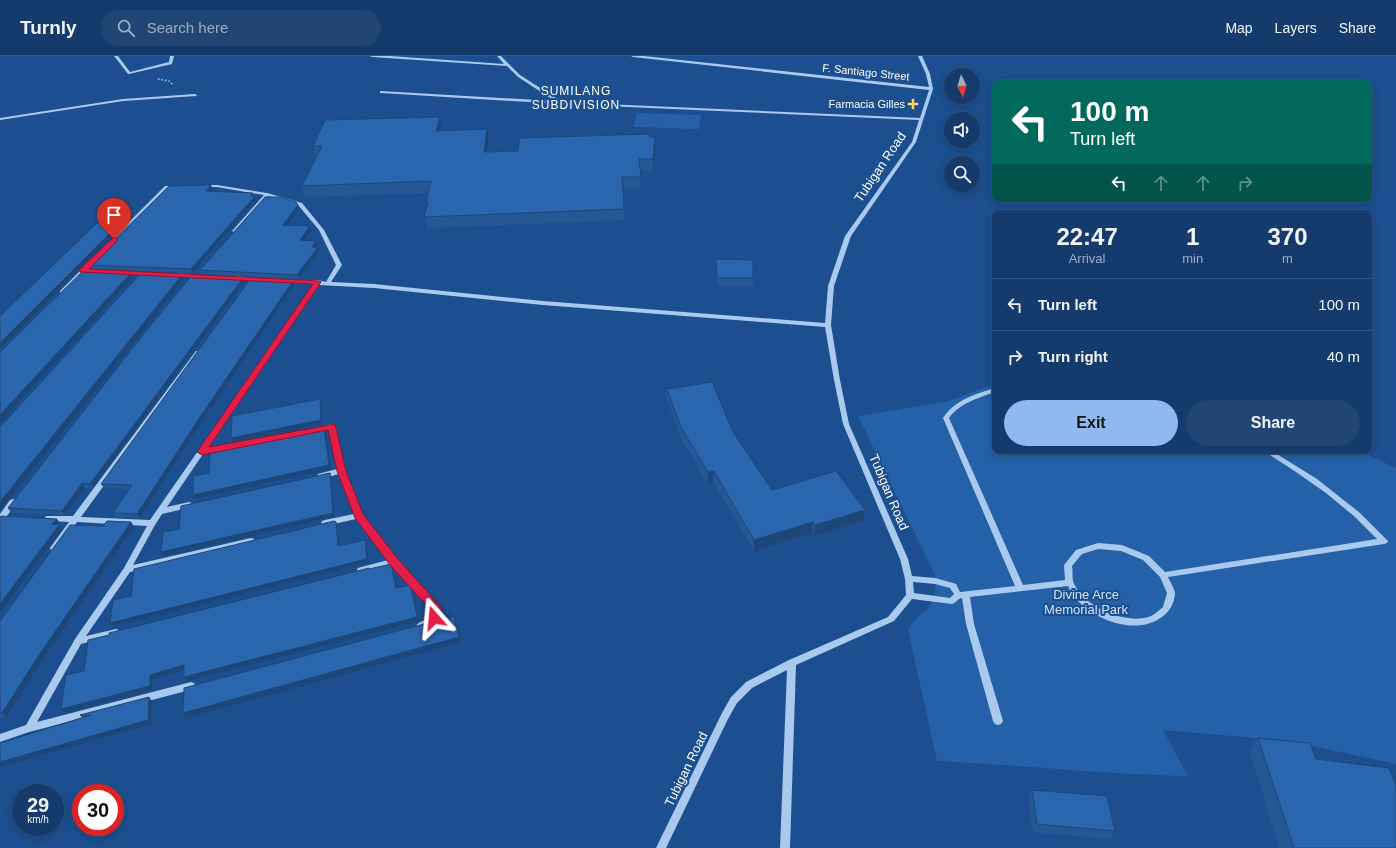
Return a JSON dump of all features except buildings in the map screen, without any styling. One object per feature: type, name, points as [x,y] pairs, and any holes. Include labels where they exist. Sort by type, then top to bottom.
[{"type":"street","points":[[116,56],[129,73],[171,63],[172,56]]},
{"type":"street","points":[[372,56],[507,64]]},
{"type":"street","points":[[499,56],[536,88],[560,103]]},
{"type":"street","name":"F. Santiago Street","points":[[633,56],[931,89]]},
{"type":"street","points":[[920,56],[928,74],[931,89]]},
{"type":"street","name":"Tubigan Road","points":[[661,848],[725,716],[734,700],[749,684],[891,619],[910,596],[909,579],[904,559],[846,424],[836,380],[828,325],[831,286],[848,236],[914,142],[931,89]]},
{"type":"street","points":[[381,92],[560,103],[921,119]]},
{"type":"street","points":[[0,118],[94,104],[173,95],[195,95]]},
{"type":"street","points":[[196,186],[217,186],[267,194],[300,204],[321,230],[339,265],[328,283]]},
{"type":"street","points":[[55,299],[167,187],[182,187]]},
{"type":"street","points":[[231,235],[267,194]]},
{"type":"street","points":[[187,282],[200,270]]},
{"type":"street","points":[[82,271],[90,271]]},
{"type":"street","points":[[119,273],[156,274]]},
{"type":"street","points":[[136,280],[141,274]]},
{"type":"street","points":[[170,275],[209,277]]},
{"type":"street","points":[[230,278],[266,280]]},
{"type":"street","points":[[247,285],[252,279]]},
{"type":"street","points":[[274,280],[318,282],[543,303],[828,325]]},
{"type":"street","points":[[29,728],[78,641],[127,570],[152,523],[162,511],[318,282]]},
{"type":"street","points":[[47,558],[201,348]]},
{"type":"street","points":[[992,391],[970,399],[950,410],[946,418],[1020,588]]},
{"type":"street","points":[[309,431],[332,426],[341,471],[358,516],[394,562],[436,609],[434,618],[426,624],[411,628]]},
{"type":"street","points":[[202,452],[263,440]]},
{"type":"street","points":[[1163,575],[1384,541],[1363,518],[1325,488],[1272,454]]},
{"type":"street","points":[[310,478],[341,471]]},
{"type":"street","points":[[3,517],[17,498]]},
{"type":"street","points":[[162,511],[193,504]]},
{"type":"street","points":[[320,525],[358,516]]},
{"type":"street","points":[[38,518],[152,523]]},
{"type":"street","points":[[127,570],[258,539]]},
{"type":"street","points":[[1098,546],[1122,548],[1146,558],[1163,575],[1171,593],[1166,610],[1151,620],[1128,622],[1103,615],[1081,601],[1069,583],[1068,565],[1079,552],[1098,546]]},
{"type":"street","points":[[356,572],[394,562]]},
{"type":"street","points":[[909,579],[935,581],[954,586],[962,595],[998,721]]},
{"type":"street","points":[[910,596],[952,601],[962,595],[1069,583]]},
{"type":"street","points":[[78,641],[124,630]]},
{"type":"street","points":[[785,848],[792,663]]},
{"type":"street","points":[[0,738],[29,728],[197,684]]},
{"type":"path","points":[[140,71],[144,76],[169,81],[174,88],[173,95]]},
{"type":"green space","points":[[637,113],[701,115],[699,129],[633,127]]},
{"type":"green space","name":"Divine Arce Memorial Park","points":[[992,386],[992,454],[1366,454],[1396,468],[1396,764],[1289,741],[1163,730],[1188,776],[937,761],[908,630],[932,603],[935,587],[935,575],[858,416],[949,401],[986,387]]},
{"type":"place","name":"Farmacia Gilles","points":[[913,104]]},
{"type":"district","name":"SUMILANG SUBDIVISION","points":[[576,98]]},
{"type":"route","points":[[114,239],[82,271],[318,282],[202,452],[332,426],[341,471],[358,516],[394,562],[436,609],[434,618]]}]
